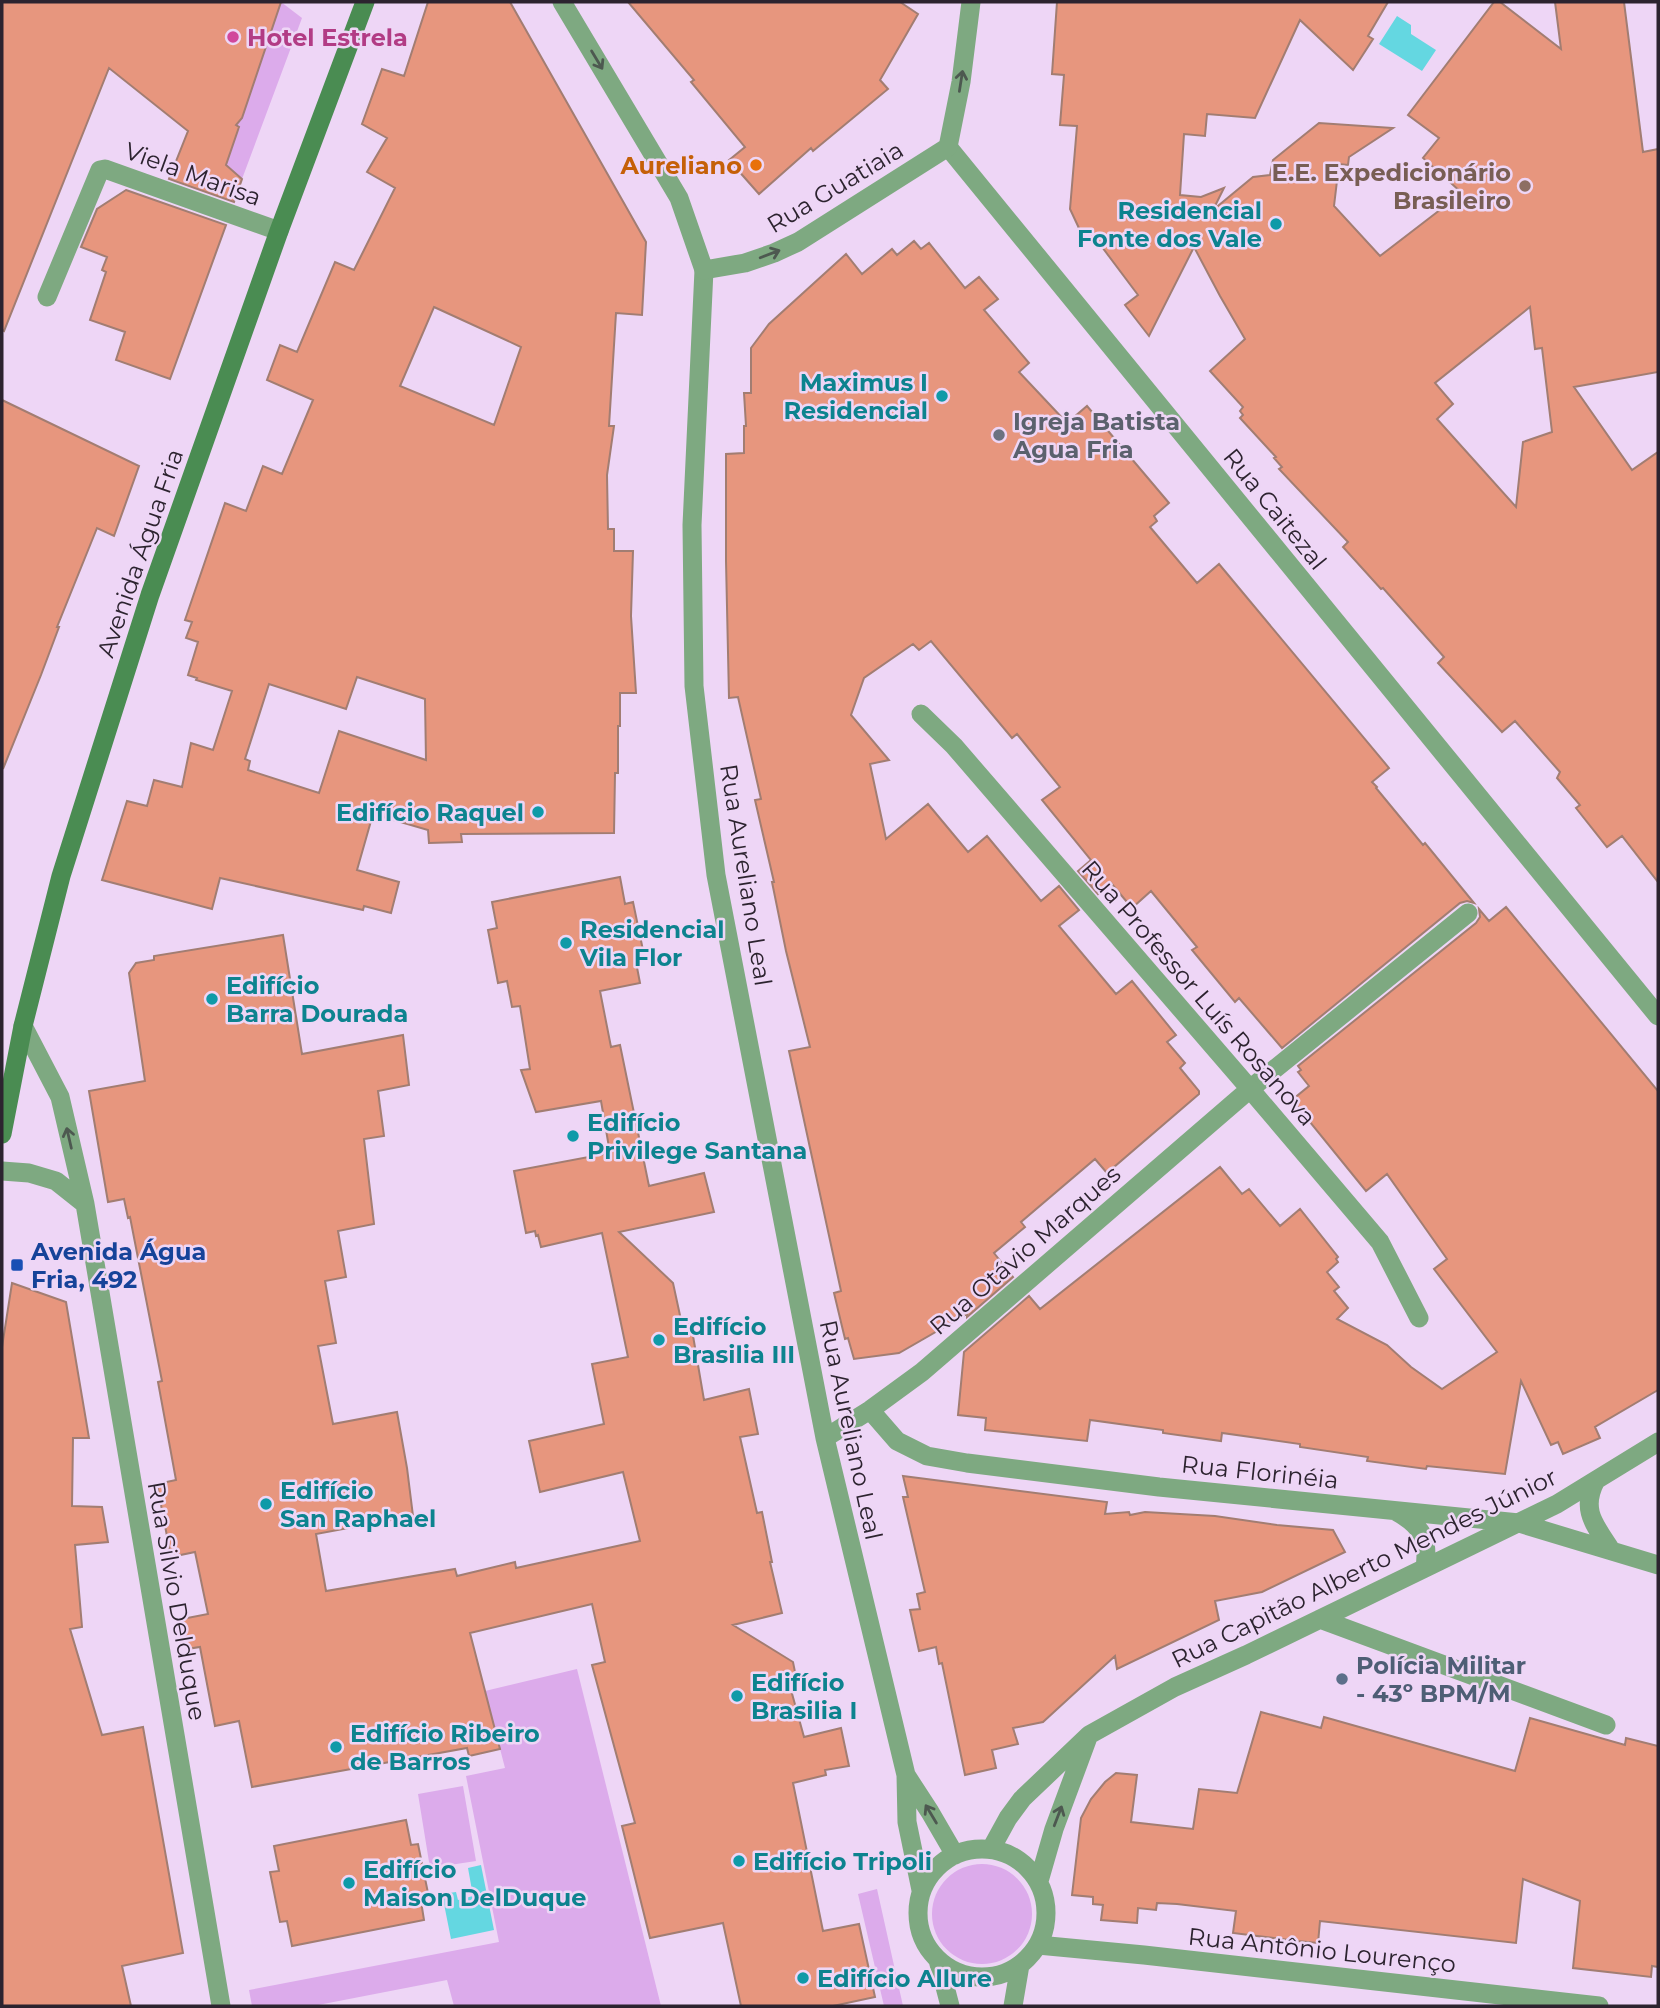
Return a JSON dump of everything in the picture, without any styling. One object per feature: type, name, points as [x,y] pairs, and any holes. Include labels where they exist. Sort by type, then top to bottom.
[{"type":"main road","name":"Avenida Água Fria","points":[[2,1133],[23,1026],[61,876],[149,595],[279,231],[365,2]]},
{"type":"street","name":"Rua Aureliano Leal","points":[[562,2],[678,198],[704,270],[692,526],[694,686],[716,875],[825,1438],[906,1775],[907,1822],[921,1890],[917,1908],[919,1928],[926,1946],[938,1961],[950,2006]]},
{"type":"street","points":[[948,148],[961,82],[968,3]]},
{"type":"street","name":"Rua Guatiaia","points":[[704,270],[745,263],[799,242],[948,148]]},
{"type":"street","name":"Rua Caitezal","points":[[948,148],[1658,1016]]},
{"type":"street","name":"Viela Marisa","points":[[47,297],[100,170],[110,170],[279,231]]},
{"type":"street","name":"Rua Professor Luís Rosanova","points":[[921,714],[954,746],[1380,1242],[1419,1318]]},
{"type":"street","name":"Rua Otávio Marques","points":[[825,1438],[870,1410],[922,1372],[1250,1089],[1468,913]]},
{"type":"street","name":"Rua Silvio Delduque","points":[[23,1026],[60,1097],[85,1204],[221,2006]]},
{"type":"street","points":[[2,1171],[29,1173],[55,1181],[85,1204]]},
{"type":"street","name":"Rua Florinéia","points":[[870,1410],[897,1441],[928,1456],[1145,1485],[1519,1523],[1658,1564]]},
{"type":"street","name":"Rua Capitão Alberto Mendes Júnior","points":[[991,1849],[1023,1798],[1089,1735],[1175,1687],[1557,1504],[1658,1442]]},
{"type":"street","points":[[1596,1480],[1589,1493],[1588,1504],[1591,1516],[1611,1550]]},
{"type":"street","points":[[1393,1510],[1420,1528],[1425,1541],[1426,1568]]},
{"type":"street","points":[[1320,1619],[1606,1725]]},
{"type":"street","points":[[1038,1881],[1089,1735]]},
{"type":"street","name":"Rua Aureliano Leal","points":[[906,1775],[955,1855]]},
{"type":"street","points":[[921,1890],[929,1875],[955,1855],[972,1849],[991,1849],[1006,1853],[1030,1870],[1038,1881],[1046,1903],[1046,1924],[1038,1945],[1020,1965],[1000,1975],[978,1978],[957,1973],[938,1961]]},
{"type":"street","name":"Rua Antônio Lourenço","points":[[1038,1945],[1599,2006]]},
{"type":"street","points":[[1013,2006],[1020,1965]]},
{"type":"shaded area","points":[[281,2],[302,18],[242,179],[216,156],[240,128],[236,125],[242,119]]},
{"type":"shaded area","points":[[1397,16],[1411,25],[1411,34],[1436,50],[1422,71],[1379,44]]},
{"type":"shaded area","points":[[577,1669],[661,2006],[454,2006],[447,1980],[313,2006],[252,2006],[249,1990],[499,1942],[466,1776],[505,1768],[485,1691]]},
{"type":"shaded area","points":[[463,1786],[476,1861],[430,1868],[418,1794]]},
{"type":"shaded area","points":[[982,1864],[1001,1867],[1018,1878],[1029,1895],[1032,1914],[1029,1933],[1018,1950],[1001,1961],[982,1964],[963,1961],[946,1950],[935,1933],[932,1914],[935,1895],[946,1878],[963,1867]]},
{"type":"shaded area","points":[[481,1865],[494,1930],[451,1939],[442,1894],[456,1892],[458,1900],[473,1896],[468,1868]]},
{"type":"shaded area","points":[[877,1889],[903,2006],[884,2006],[858,1894]]},
{"type":"building","points":[[2,2],[281,2],[242,118],[236,125],[239,127],[226,165],[242,179],[234,202],[169,179],[188,131],[109,68],[4,331],[2,330]]},
{"type":"building","points":[[428,2],[510,2],[646,242],[642,315],[616,313],[609,426],[614,426],[607,475],[608,529],[614,529],[614,551],[633,551],[631,616],[636,693],[620,693],[614,833],[461,834],[462,842],[429,843],[428,830],[373,814],[357,870],[399,882],[391,913],[364,906],[363,910],[220,878],[212,909],[102,880],[127,801],[147,806],[154,780],[182,787],[191,743],[213,750],[232,691],[188,675],[198,642],[186,638],[192,622],[185,620],[225,503],[246,511],[263,466],[282,474],[313,400],[267,380],[280,345],[297,352],[335,262],[354,270],[395,188],[367,172],[387,138],[362,124],[382,69],[404,76]],"holes":[[[434,307],[521,347],[494,425],[400,386]],[[357,677],[425,699],[426,760],[339,731],[319,793],[248,770],[250,761],[245,759],[269,684],[346,709]]]},
{"type":"building","points":[[628,2],[900,2],[918,14],[880,80],[888,89],[813,151],[811,148],[759,194],[729,160],[745,147],[691,82],[694,80]]},
{"type":"building","points":[[1057,2],[1388,2],[1368,36],[1373,39],[1353,70],[1300,20],[1255,118],[1207,114],[1205,136],[1184,134],[1180,195],[1201,197],[1224,188],[1213,210],[1253,177],[1270,175],[1273,160],[1319,123],[1393,128],[1349,157],[1348,165],[1339,164],[1334,206],[1380,256],[1462,193],[1423,158],[1439,138],[1408,115],[1494,2],[1500,2],[1561,49],[1555,2],[1624,2],[1643,152],[1658,149],[1658,372],[1574,387],[1632,470],[1658,452],[1658,882],[1622,836],[1607,847],[1576,808],[1580,805],[1557,778],[1560,772],[1515,721],[1502,732],[1438,663],[1444,657],[1343,547],[1348,542],[1279,469],[1282,467],[1274,458],[1276,457],[1240,418],[1243,415],[1240,411],[1243,407],[1210,371],[1245,339],[1194,247],[1149,336],[1125,305],[1138,295],[1099,243],[1085,241],[1070,209],[1077,126],[1060,125],[1064,75],[1052,74]],"holes":[[[1530,307],[1535,349],[1542,348],[1552,432],[1523,442],[1516,507],[1437,419],[1453,404],[1435,383]]]},
{"type":"building","points":[[126,190],[226,225],[170,379],[116,360],[125,332],[90,320],[106,272],[102,270],[107,257],[81,247],[97,209]]},
{"type":"building","points":[[914,241],[921,249],[929,243],[965,288],[979,277],[998,299],[984,310],[1029,363],[1019,372],[1067,423],[1087,406],[1169,503],[1154,516],[1157,521],[1150,527],[1197,583],[1219,564],[1389,768],[1372,782],[1474,903],[1460,903],[1282,1048],[1239,998],[1235,1002],[1192,950],[1197,947],[1151,891],[1132,908],[1111,883],[1098,894],[1078,871],[1091,860],[1042,800],[1060,787],[1017,734],[1012,738],[931,641],[919,650],[913,644],[864,678],[851,715],[889,760],[870,764],[886,839],[928,804],[968,852],[987,836],[1041,901],[1059,886],[1079,910],[1059,926],[1116,994],[1132,981],[1176,1035],[1167,1042],[1185,1063],[1180,1068],[1199,1094],[1107,1173],[1095,1159],[1021,1222],[1025,1227],[994,1253],[1013,1277],[967,1317],[967,1314],[899,1353],[854,1359],[848,1338],[845,1339],[834,1293],[841,1291],[789,1051],[810,1047],[786,951],[774,882],[755,800],[761,799],[738,697],[729,698],[726,454],[744,453],[744,393],[751,393],[751,348],[769,324],[846,254],[862,274],[892,249],[897,255]]},
{"type":"building","points":[[2,400],[139,466],[114,536],[97,528],[3,769]]},
{"type":"building","points":[[620,877],[625,904],[633,902],[644,955],[635,957],[640,983],[600,991],[611,1047],[620,1045],[649,1186],[704,1173],[714,1212],[619,1232],[673,1283],[681,1320],[691,1324],[704,1400],[749,1389],[758,1434],[740,1437],[757,1513],[762,1512],[782,1613],[733,1625],[793,1662],[797,1682],[791,1690],[804,1737],[841,1728],[849,1766],[825,1770],[826,1775],[793,1783],[823,1931],[859,1924],[875,1997],[833,2006],[741,2006],[723,1923],[650,1938],[622,1826],[635,1823],[592,1665],[605,1662],[592,1604],[470,1633],[500,1749],[469,1756],[467,1748],[252,1787],[239,1721],[215,1726],[200,1647],[187,1649],[182,1619],[208,1614],[195,1552],[171,1557],[157,1484],[176,1480],[158,1382],[162,1381],[130,1217],[128,1218],[124,1199],[108,1202],[89,1091],[145,1081],[129,973],[136,963],[154,960],[154,956],[283,935],[302,1054],[403,1035],[409,1085],[378,1091],[384,1136],[364,1139],[374,1224],[338,1231],[346,1277],[325,1281],[336,1343],[318,1346],[333,1424],[397,1412],[413,1516],[316,1534],[326,1591],[455,1569],[457,1576],[515,1562],[516,1568],[640,1541],[623,1472],[540,1492],[529,1441],[604,1424],[592,1364],[628,1357],[602,1233],[541,1247],[535,1231],[526,1233],[514,1171],[610,1153],[601,1101],[536,1112],[521,1070],[530,1069],[520,1006],[512,1007],[507,981],[498,983],[488,930],[497,928],[492,902]]},
{"type":"building","points":[[1506,907],[1658,1091],[1658,1390],[1595,1427],[1600,1438],[1563,1454],[1558,1442],[1551,1445],[1521,1381],[1505,1474],[1427,1466],[1426,1469],[1367,1461],[1368,1457],[1300,1447],[1300,1444],[1222,1433],[1221,1441],[1090,1420],[1087,1441],[985,1430],[986,1418],[958,1415],[964,1352],[1029,1296],[1040,1309],[1220,1167],[1242,1194],[1249,1189],[1280,1226],[1300,1209],[1338,1257],[1338,1262],[1327,1272],[1339,1287],[1334,1291],[1348,1308],[1337,1319],[1387,1345],[1411,1367],[1442,1389],[1497,1352],[1434,1269],[1447,1259],[1387,1174],[1366,1191],[1292,1100],[1309,1086],[1298,1072],[1301,1070],[1298,1066],[1476,923],[1480,917],[1479,909],[1489,921]]},
{"type":"building","points":[[12,1283],[66,1302],[89,1438],[73,1438],[72,1506],[102,1507],[108,1542],[75,1545],[82,1627],[70,1629],[102,1735],[143,1727],[183,1953],[122,1966],[131,2006],[2,2006],[2,1347]]},
{"type":"building","points":[[903,1476],[1107,1502],[1105,1514],[1129,1512],[1130,1515],[1145,1512],[1215,1516],[1333,1530],[1345,1552],[1262,1592],[1215,1601],[1219,1620],[1117,1669],[1115,1656],[1043,1722],[1013,1728],[1018,1744],[992,1750],[996,1768],[965,1775],[942,1663],[939,1664],[936,1647],[919,1651],[910,1610],[920,1609],[917,1594],[925,1592],[903,1497],[908,1497]]},
{"type":"building","points":[[1261,1712],[1321,1728],[1324,1717],[1515,1771],[1530,1718],[1625,1745],[1626,1738],[1658,1746],[1658,1967],[1652,1966],[1651,1977],[1573,1968],[1580,1901],[1523,1879],[1516,1943],[1320,1921],[1318,1943],[1297,1941],[1233,1933],[1236,1911],[1177,1904],[1157,1903],[1156,1910],[1138,1908],[1137,1923],[1101,1920],[1103,1905],[1093,1904],[1093,1897],[1072,1895],[1081,1818],[1091,1799],[1105,1782],[1116,1773],[1137,1775],[1131,1822],[1193,1829],[1199,1789],[1237,1793]]},
{"type":"building","name":"Edifício Maison DelDuque","points":[[406,1820],[411,1845],[418,1844],[428,1893],[420,1895],[424,1920],[292,1946],[287,1921],[280,1922],[270,1872],[279,1871],[274,1846]]},
{"type":"place","name":"Hotel Estrela","points":[[233,37]]},
{"type":"place","name":"Aureliano","points":[[756,165]]},
{"type":"place","name":"E.E. Expedicionário Brasileiro","points":[[1525,186]]},
{"type":"place","name":"Residencial Fonte dos Vale","points":[[1276,224]]},
{"type":"place","name":"Maximus I Residencial","points":[[942,396]]},
{"type":"place","name":"Igreja Batista Agua Fria","points":[[999,435]]},
{"type":"place","name":"Edifício Raquel","points":[[538,812]]},
{"type":"place","name":"Residencial Vila Flor","points":[[566,943]]},
{"type":"place","name":"Edifício Barra Dourada","points":[[212,999]]},
{"type":"place","name":"Edifício Privilege Santana","points":[[573,1136]]},
{"type":"place","name":"Avenida Água Fria, 492","points":[[17,1265]]},
{"type":"place","name":"Edifício Brasilia III","points":[[659,1340]]},
{"type":"place","name":"Edifício San Raphael","points":[[266,1504]]},
{"type":"place","name":"Polícia Militar - 43º BPM/M","points":[[1342,1679]]},
{"type":"place","name":"Edifício Brasilia I","points":[[737,1696]]},
{"type":"place","name":"Edifício Ribeiro de Barros","points":[[336,1747]]},
{"type":"place","name":"Edifício Tripoli","points":[[739,1861]]},
{"type":"place","name":"Edifício Maison DelDuque","points":[[349,1883]]},
{"type":"place","name":"Edifício Allure","points":[[803,1978]]}]
